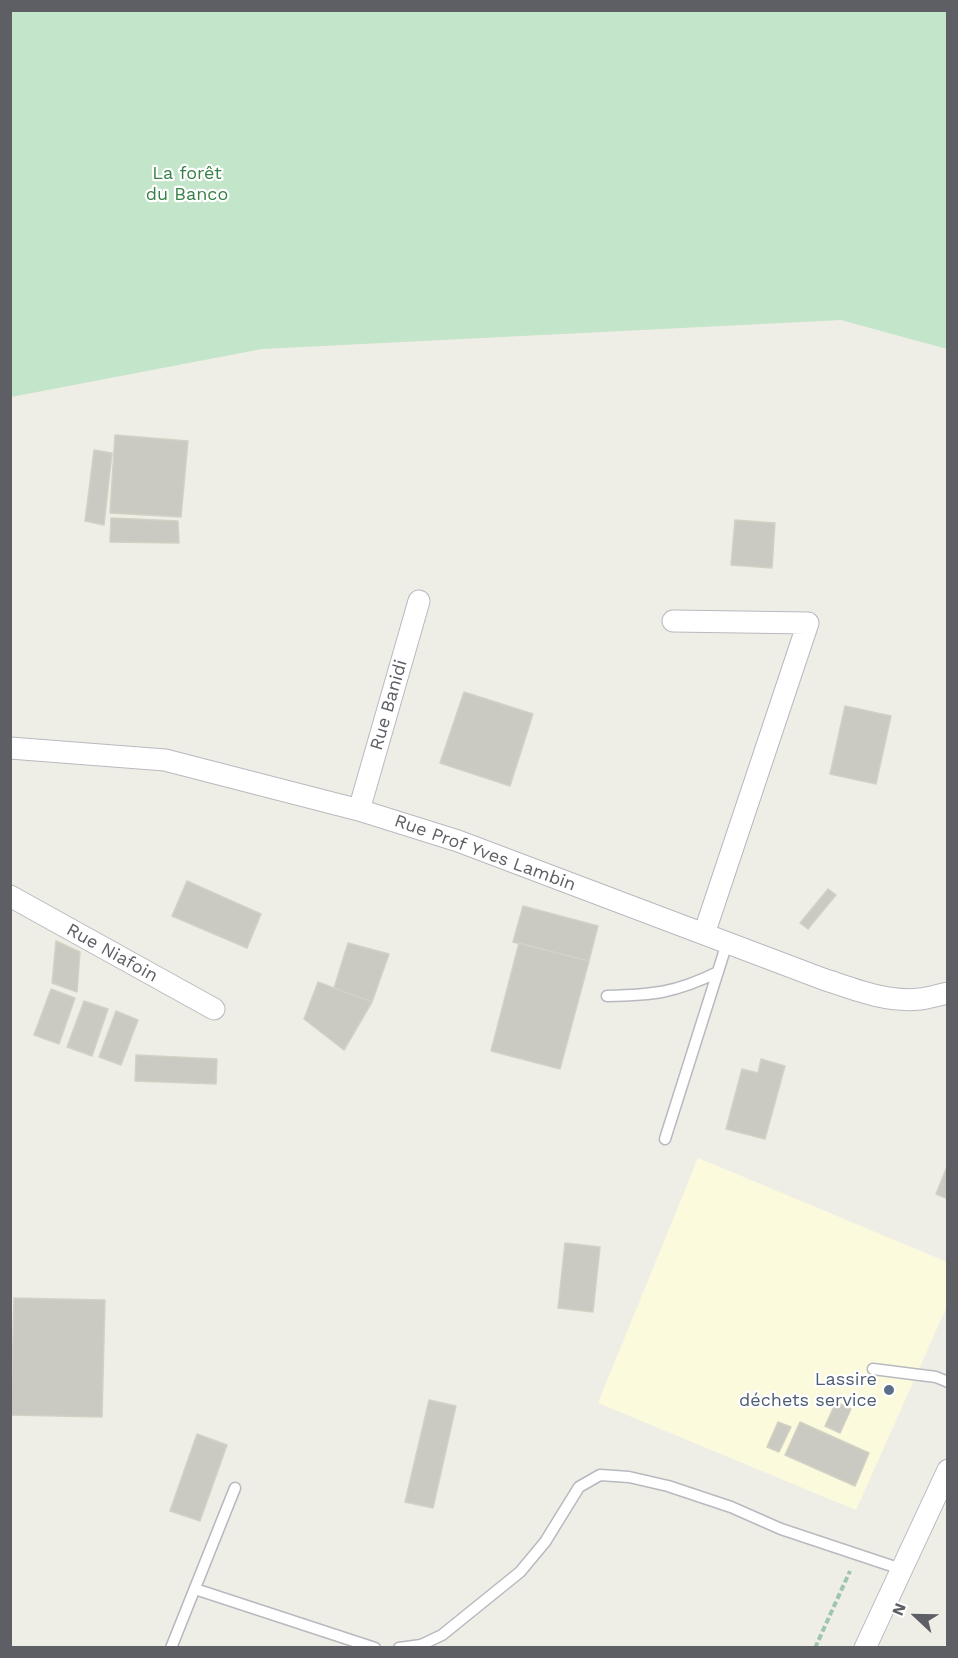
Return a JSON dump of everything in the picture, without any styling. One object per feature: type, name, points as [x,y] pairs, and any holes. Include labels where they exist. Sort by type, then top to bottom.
[{"type":"street","name":"Rue Banidi","points":[[359,810],[419,601]]},
{"type":"street","points":[[673,621],[808,623],[704,934]]},
{"type":"street","name":"Rue Prof Yves Lambin","points":[[10,748],[165,760],[359,810],[458,841],[824,979],[869,993],[894,999],[918,999],[948,993]]},
{"type":"street","name":"Rue Niafoin","points":[[10,896],[214,1009]]},
{"type":"street","points":[[865,1647],[948,1470]]},
{"type":"lane","points":[[665,1139],[727,943]]},
{"type":"lane","points":[[607,996],[652,995],[689,986],[718,972]]},
{"type":"lane","points":[[873,1369],[936,1377],[948,1382]]},
{"type":"lane","points":[[399,1647],[421,1645],[442,1635],[520,1572],[545,1542],[579,1487],[600,1475],[629,1477],[668,1486],[731,1507],[781,1529],[901,1569]]},
{"type":"lane","points":[[171,1647],[235,1488]]},
{"type":"lane","points":[[195,1589],[375,1647]]},
{"type":"path","points":[[815,1647],[858,1554]]},
{"type":"shaded area","points":[[698,1158],[947,1262],[947,1306],[856,1510],[598,1403]]},
{"type":"green space","name":"La forêt du Banco","points":[[11,10],[947,11],[947,349],[841,320],[262,349],[11,397]]},
{"type":"building","points":[[115,435],[188,441],[181,517],[110,513]]},
{"type":"building","points":[[94,450],[112,453],[104,525],[85,521]]},
{"type":"building","points":[[111,518],[178,521],[179,543],[110,542]]},
{"type":"building","points":[[735,520],[775,523],[772,568],[731,565]]},
{"type":"building","points":[[464,692],[533,714],[510,786],[440,763]]},
{"type":"building","points":[[845,706],[891,716],[876,784],[830,774]]},
{"type":"building","points":[[187,881],[261,914],[247,948],[172,916]]},
{"type":"building","points":[[828,889],[836,895],[808,929],[800,923]]},
{"type":"building","points":[[523,906],[598,926],[589,961],[513,942]]},
{"type":"building","points":[[56,941],[80,952],[77,992],[52,983]]},
{"type":"building","points":[[348,943],[389,954],[372,1002],[334,988]]},
{"type":"building","points":[[519,943],[589,961],[560,1069],[491,1051]]},
{"type":"building","points":[[318,982],[372,1002],[344,1050],[304,1019]]},
{"type":"building","points":[[51,989],[75,998],[59,1044],[34,1035]]},
{"type":"building","points":[[84,1001],[108,1009],[92,1056],[67,1047]]},
{"type":"building","points":[[116,1011],[138,1020],[121,1065],[99,1057]]},
{"type":"building","points":[[136,1055],[217,1059],[216,1084],[135,1081]]},
{"type":"building","points":[[761,1059],[785,1066],[765,1139],[726,1129],[742,1069],[758,1073]]},
{"type":"building","points":[[948,1164],[948,1199],[936,1194]]},
{"type":"building","points":[[565,1243],[600,1247],[593,1312],[558,1308]]},
{"type":"building","points":[[14,1298],[105,1300],[102,1417],[11,1415]]},
{"type":"building","points":[[429,1400],[456,1406],[433,1508],[405,1502]]},
{"type":"building","points":[[836,1402],[851,1409],[840,1433],[825,1426]]},
{"type":"building","points":[[778,1422],[791,1427],[779,1452],[767,1447]]},
{"type":"building","points":[[800,1422],[869,1453],[855,1486],[785,1455]]},
{"type":"building","points":[[197,1434],[227,1445],[200,1521],[170,1511]]},
{"type":"place","name":"Lassire déchets service","points":[[889,1390]]}]
